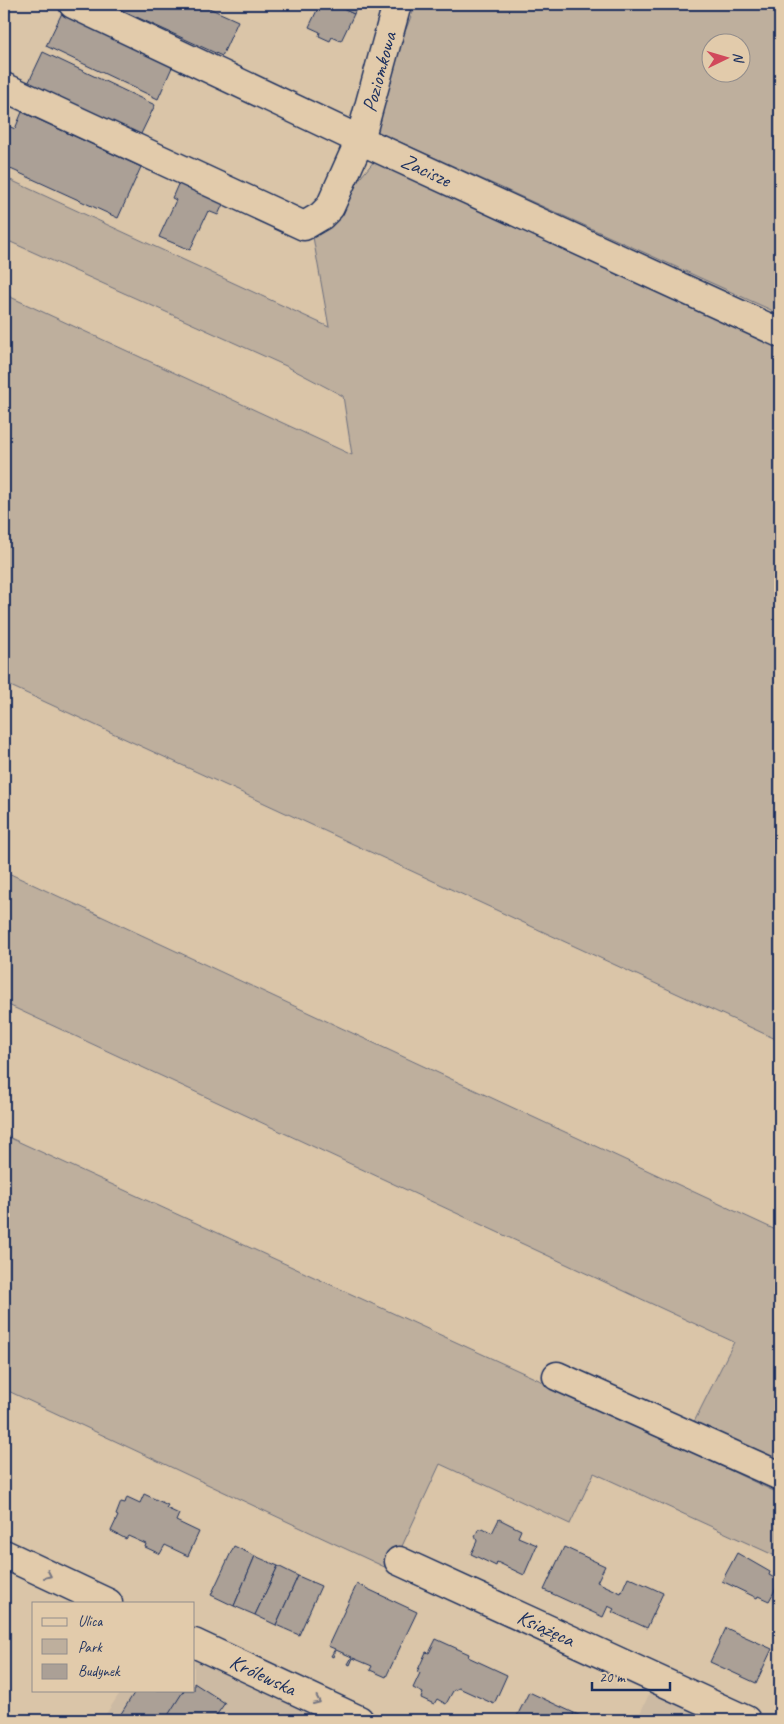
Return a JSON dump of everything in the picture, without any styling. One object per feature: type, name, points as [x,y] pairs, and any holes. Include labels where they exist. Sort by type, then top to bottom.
[{"type":"street","name":"Zacisze","points":[[73,4],[360,140],[780,333]]},
{"type":"street","name":"Poziomkowa","points":[[4,87],[304,226],[321,216],[330,207],[360,140],[397,4]]},
{"type":"street","points":[[557,1376],[780,1476]]},
{"type":"street","points":[[4,1554],[106,1602]]},
{"type":"street","name":"Książęca","points":[[399,1561],[746,1720]]},
{"type":"street","name":"Królewska","points":[[195,1643],[359,1720]]},
{"type":"path","points":[[773,1720],[780,1706]]},
{"type":"shaded area","points":[[195,1658],[327,1720],[102,1720],[121,1692],[195,1692]]},
{"type":"shaded area","points":[[650,1692],[710,1720],[637,1720]]},
{"type":"green space","points":[[416,4],[780,4],[780,314],[376,131],[379,97]]},
{"type":"green space","points":[[375,160],[780,346],[780,1041],[4,683],[4,294],[352,455],[343,396],[286,366],[4,239],[4,177],[329,327],[313,237],[334,217],[351,189]]},
{"type":"green space","points":[[4,871],[780,1232],[780,1467],[692,1426],[734,1342],[4,1003]]},
{"type":"green space","points":[[4,1135],[541,1381],[780,1494],[780,1558],[594,1473],[570,1524],[440,1464],[391,1570],[4,1389]]},
{"type":"building","points":[[108,4],[200,4],[238,21],[222,56]]},
{"type":"building","points":[[320,4],[332,4],[354,14],[341,41],[332,37],[330,41],[319,36],[320,32],[309,27]]},
{"type":"building","points":[[332,4],[358,4],[354,14]]},
{"type":"building","points":[[62,13],[173,65],[158,99],[46,46]]},
{"type":"building","points":[[43,52],[155,105],[139,138],[27,86]]},
{"type":"building","points":[[22,112],[141,167],[118,218],[4,166],[4,124],[15,129]]},
{"type":"building","points":[[179,182],[224,202],[218,215],[208,211],[190,250],[159,237],[176,200],[172,198]]},
{"type":"building","points":[[144,1494],[168,1505],[166,1508],[179,1514],[176,1521],[199,1532],[188,1556],[165,1545],[160,1554],[145,1547],[146,1544],[128,1536],[126,1539],[111,1531],[118,1516],[116,1515],[121,1502],[125,1503],[127,1497],[140,1503]]},
{"type":"building","points":[[499,1519],[521,1530],[518,1537],[537,1545],[524,1575],[497,1562],[496,1566],[471,1554],[477,1541],[475,1536],[478,1530],[483,1528],[492,1533]]},
{"type":"building","points":[[234,1546],[255,1556],[234,1606],[211,1595]]},
{"type":"building","points":[[564,1547],[605,1566],[597,1582],[621,1593],[628,1577],[663,1593],[647,1628],[612,1612],[614,1609],[608,1606],[603,1617],[544,1590]]},
{"type":"building","points":[[737,1553],[770,1572],[769,1575],[780,1581],[769,1601],[758,1596],[757,1598],[722,1581]]},
{"type":"building","points":[[255,1556],[278,1566],[255,1615],[234,1606]]},
{"type":"building","points":[[278,1566],[298,1576],[276,1625],[255,1615]]},
{"type":"building","points":[[298,1576],[321,1586],[299,1635],[276,1625]]},
{"type":"building","points":[[357,1584],[417,1612],[386,1677],[370,1670],[372,1666],[353,1658],[350,1665],[348,1664],[352,1657],[336,1650],[333,1657],[331,1656],[335,1649],[328,1646]]},
{"type":"building","points":[[726,1628],[772,1649],[756,1683],[710,1662]]},
{"type":"building","points":[[436,1639],[469,1654],[468,1657],[507,1675],[494,1704],[459,1688],[453,1691],[446,1704],[437,1699],[434,1704],[421,1698],[423,1693],[413,1688],[420,1673],[417,1672],[426,1652],[429,1653]]},
{"type":"building","points":[[195,1684],[225,1703],[213,1720],[175,1720],[167,1715],[183,1692],[195,1692]]},
{"type":"building","points":[[135,1692],[183,1692],[165,1720],[117,1720]]},
{"type":"building","points":[[529,1692],[574,1713],[571,1720],[515,1720]]},
{"type":"building","points":[[4,1711],[12,1716],[10,1720],[4,1720]]},
{"type":"building","points":[[574,1713],[590,1720],[571,1720]]}]
